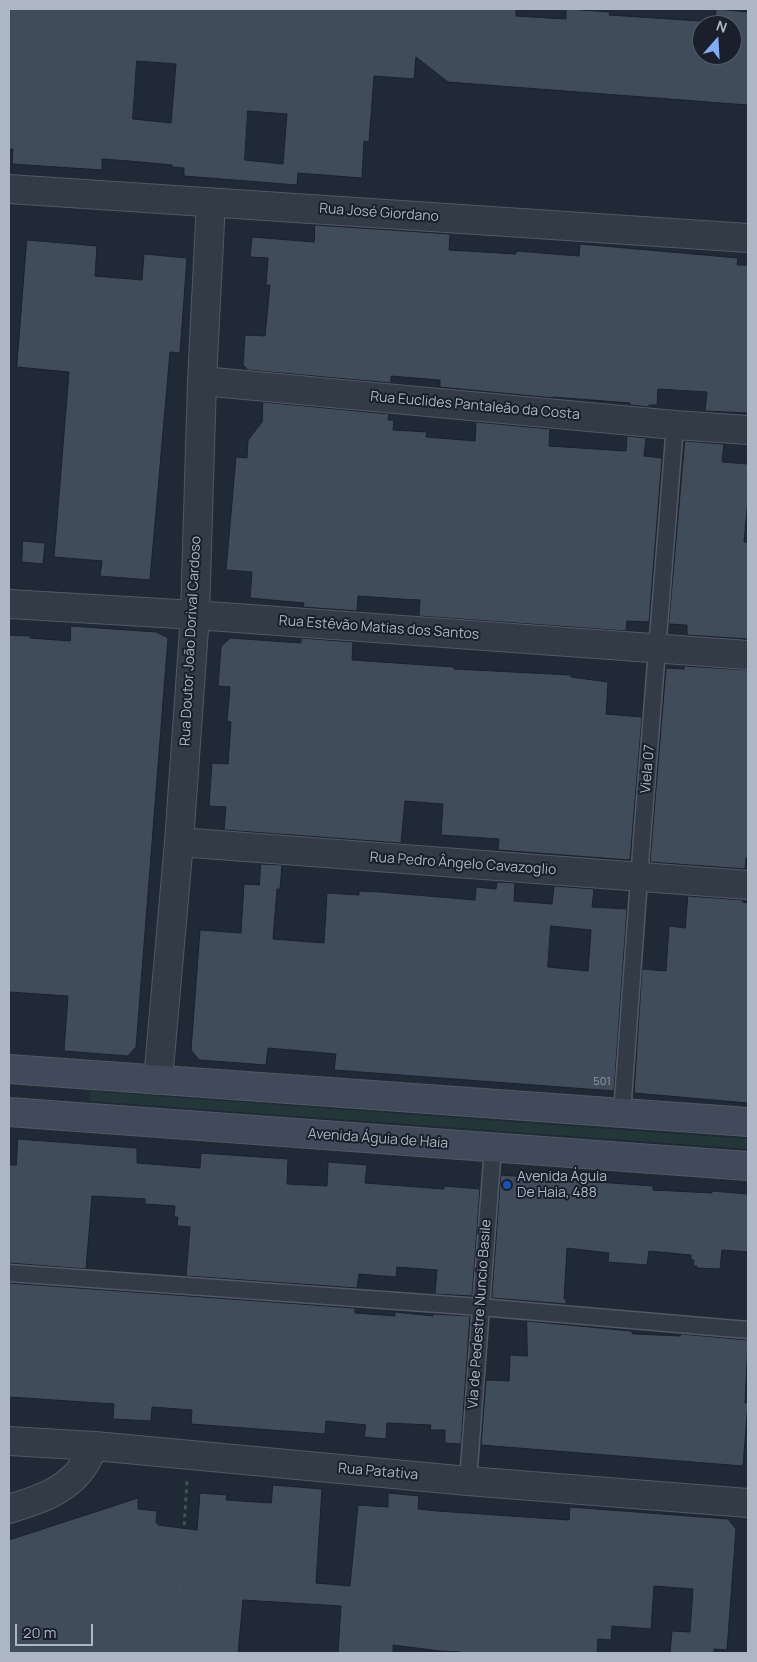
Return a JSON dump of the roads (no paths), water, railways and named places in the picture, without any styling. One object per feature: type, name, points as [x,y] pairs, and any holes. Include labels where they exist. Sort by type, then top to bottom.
[{"type":"main road","points":[[9,1069],[748,1122]]},
{"type":"main road","points":[[9,1079],[74,1084],[86,1074]]},
{"type":"main road","name":"Avenida Águia de Haia","points":[[9,1112],[748,1166]]},
{"type":"street","name":"Rua José Giordano","points":[[9,188],[748,238]]},
{"type":"street","name":"Rua Doutor João Dorival Cardoso","points":[[158,1080],[179,842],[194,615],[202,382],[211,202]]},
{"type":"street","name":"Rua Euclides Pantaleão da Costa","points":[[202,382],[748,430]]},
{"type":"street","name":"Rua Estêvão Matias dos Santos","points":[[9,604],[194,615],[748,656]]},
{"type":"street","name":"Rua Pedro Ângelo Cavazoglio","points":[[179,842],[748,885]]},
{"type":"street","name":"Rua Patativa","points":[[9,1441],[95,1446],[468,1481],[748,1503]]},
{"type":"street","points":[[9,1509],[60,1489],[80,1472],[95,1446]]},
{"type":"lane","name":"Viela 07","points":[[622,1113],[675,425]]},
{"type":"lane","name":"Via de Pedestre Nuncio Basile","points":[[468,1481],[493,1147]]},
{"type":"lane","points":[[9,1273],[480,1307],[748,1330]]},
{"type":"place","name":"Avenida Águia De Haia, 488","points":[[507,1185]]}]
